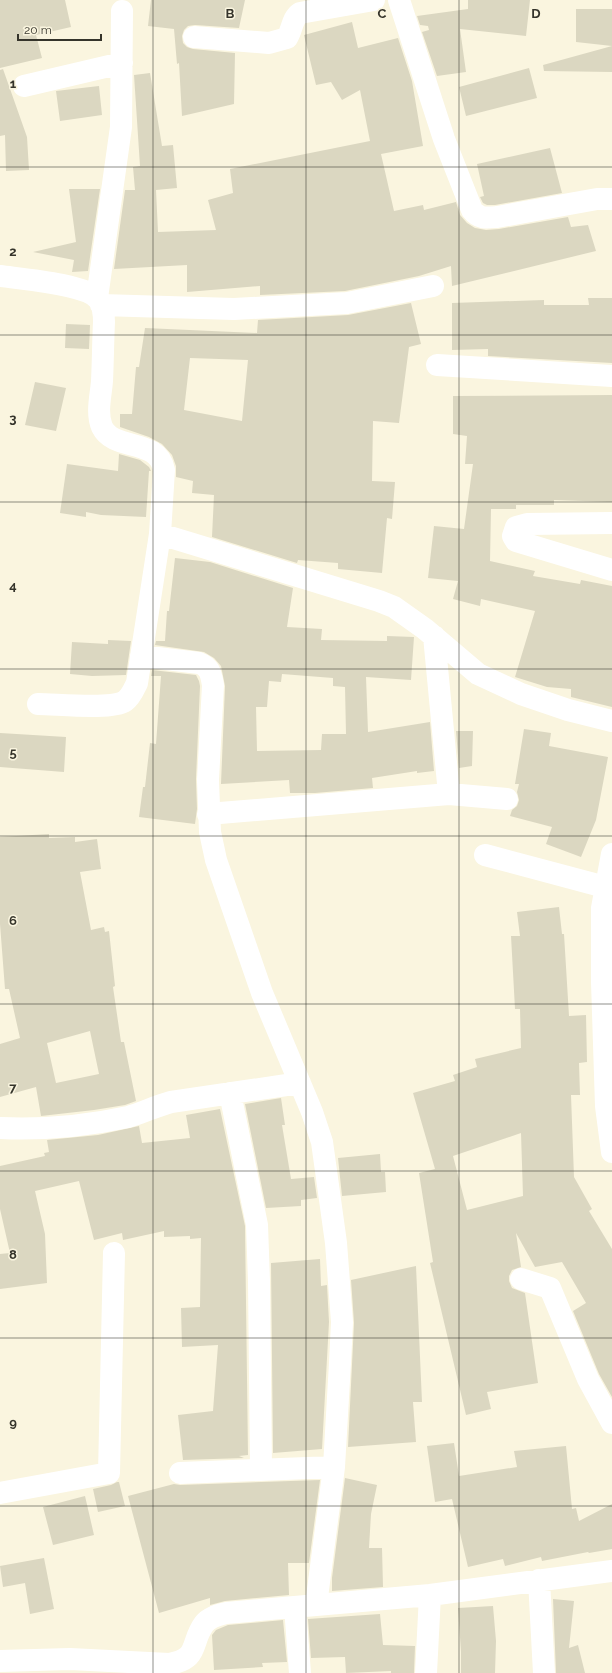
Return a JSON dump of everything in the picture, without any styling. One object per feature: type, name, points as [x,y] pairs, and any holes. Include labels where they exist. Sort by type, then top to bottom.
[{"type":"street","points":[[194,37],[269,43],[287,38],[294,19],[300,13],[374,0]]},
{"type":"street","points":[[399,0],[444,139],[472,210],[476,216],[484,218],[497,217],[597,199],[612,199]]},
{"type":"street","points":[[38,704],[105,705],[117,704],[126,701],[137,683],[160,534],[164,479],[162,462],[156,454],[150,451],[112,437],[102,427],[99,408],[104,322],[99,302],[121,126],[122,11]]},
{"type":"street","points":[[24,86],[122,63]]},
{"type":"street","points":[[0,276],[72,287],[90,293],[99,302],[234,309],[347,303],[433,286]]},
{"type":"street","points":[[437,365],[612,376]]},
{"type":"street","points":[[612,522],[528,524],[516,527],[513,536],[516,541],[612,570]]},
{"type":"street","points":[[160,534],[379,601],[394,607],[434,636],[478,674],[521,694],[541,701],[612,720]]},
{"type":"street","points":[[434,636],[449,794]]},
{"type":"street","points":[[141,656],[199,663],[206,666],[210,671],[213,685],[208,780],[208,814],[216,860],[262,993],[300,1082],[322,1142],[339,1269],[342,1322],[334,1467],[316,1605]]},
{"type":"street","points":[[208,814],[449,794],[507,799]]},
{"type":"street","points":[[612,854],[602,908],[602,982],[606,1106],[612,1152]]},
{"type":"street","points":[[485,855],[606,887]]},
{"type":"street","points":[[0,1128],[39,1129],[97,1122],[129,1116],[155,1106],[171,1102],[300,1082]]},
{"type":"street","points":[[230,1093],[257,1225],[261,1470]]},
{"type":"street","points":[[0,1493],[109,1473],[114,1253]]},
{"type":"street","points":[[521,1279],[550,1288],[588,1379],[612,1423]]},
{"type":"street","points":[[180,1473],[334,1467]]},
{"type":"street","points":[[0,1661],[70,1659],[158,1664],[180,1662],[187,1659],[191,1653],[204,1623],[212,1617],[226,1613],[430,1595],[612,1571]]},
{"type":"street","points":[[539,1580],[544,1673]]},
{"type":"street","points":[[426,1673],[430,1595]]},
{"type":"street","points":[[295,1607],[300,1673]]},
{"type":"building","points":[[0,0],[65,0],[71,27],[36,35],[42,58],[0,68]]},
{"type":"building","points":[[151,0],[245,0],[239,28],[195,25],[188,26],[184,30],[182,36],[183,43],[187,47],[193,49],[235,53],[234,104],[182,116],[179,63],[177,64],[174,29],[148,26]]},
{"type":"building","points":[[468,0],[530,0],[526,36],[460,29],[466,72],[437,76],[422,32],[429,30],[428,26],[420,25],[417,16],[468,9]]},
{"type":"building","points":[[576,9],[612,9],[612,46],[576,42]]},
{"type":"building","points":[[352,22],[358,48],[398,38],[412,81],[423,146],[381,154],[394,211],[423,205],[424,210],[456,202],[460,215],[467,223],[475,228],[486,230],[568,217],[571,227],[588,225],[596,251],[452,286],[451,266],[419,276],[345,291],[260,295],[260,286],[187,292],[187,265],[114,269],[125,190],[135,190],[133,167],[140,166],[134,75],[150,73],[162,146],[173,145],[177,188],[156,190],[158,232],[216,230],[208,200],[233,193],[230,169],[370,141],[360,90],[342,100],[331,82],[316,85],[304,35]]},
{"type":"building","points":[[612,46],[612,72],[544,71],[543,65]]},
{"type":"building","points":[[529,68],[537,98],[466,116],[459,87]]},
{"type":"building","points":[[3,69],[27,137],[29,170],[6,171],[5,135],[0,136],[0,70]]},
{"type":"building","points":[[99,86],[102,115],[60,121],[56,91]]},
{"type":"building","points":[[550,148],[562,193],[495,205],[487,205],[483,203],[480,197],[484,196],[477,164]]},
{"type":"building","points":[[69,189],[100,189],[88,271],[72,272],[74,260],[33,252],[76,242]]},
{"type":"building","points":[[588,298],[612,298],[612,363],[488,356],[488,349],[452,350],[452,303],[544,300],[544,305],[589,305]]},
{"type":"building","points":[[411,303],[421,344],[409,347],[399,423],[373,421],[372,481],[395,482],[392,519],[387,518],[382,573],[338,569],[338,563],[298,560],[297,563],[212,537],[214,495],[192,493],[193,481],[176,477],[176,466],[172,455],[162,444],[149,437],[120,427],[120,414],[132,414],[136,367],[139,367],[145,328],[257,333],[258,320],[348,315]],"holes":[[[190,358],[248,360],[242,421],[184,410]]]},
{"type":"building","points":[[66,324],[90,325],[89,349],[65,348]]},
{"type":"building","points":[[35,382],[66,388],[56,431],[25,425]]},
{"type":"building","points":[[612,395],[612,502],[554,500],[554,505],[516,505],[516,509],[491,509],[490,561],[535,571],[533,576],[580,584],[581,580],[612,586],[612,707],[571,697],[571,689],[547,687],[515,677],[535,611],[481,599],[480,606],[453,599],[458,581],[428,578],[434,526],[464,529],[473,464],[465,464],[467,436],[453,434],[453,396]]},
{"type":"building","points":[[119,454],[140,460],[149,467],[151,471],[149,471],[146,517],[101,515],[86,512],[86,517],[60,513],[67,464],[118,471]]},
{"type":"building","points":[[175,558],[210,562],[293,588],[287,627],[322,629],[321,640],[387,641],[387,636],[414,637],[411,680],[366,677],[368,732],[430,722],[434,771],[417,773],[417,771],[372,778],[373,788],[315,793],[290,793],[289,780],[221,784],[225,686],[221,666],[214,658],[204,652],[155,645],[156,641],[165,641],[167,611],[169,611]],"holes":[[[282,674],[333,678],[333,686],[345,687],[346,734],[322,734],[321,750],[257,751],[256,707],[267,707],[269,681],[281,682]]]},
{"type":"building","points":[[108,640],[131,641],[126,675],[92,676],[70,674],[72,642],[108,644]]},
{"type":"building","points":[[152,670],[196,675],[199,681],[196,779],[197,809],[195,824],[139,817],[143,787],[145,787],[150,743],[156,744],[161,676],[151,676]]},
{"type":"building","points":[[524,729],[551,733],[549,746],[608,757],[596,820],[581,857],[546,844],[552,827],[510,816],[519,800],[517,792],[519,784],[515,784]]},
{"type":"building","points":[[456,731],[473,731],[472,766],[459,768]]},
{"type":"building","points":[[0,733],[66,737],[64,772],[0,767]]},
{"type":"building","points":[[49,834],[49,838],[75,837],[75,842],[97,839],[101,869],[80,872],[91,930],[104,927],[105,932],[109,931],[115,986],[113,987],[121,1042],[124,1042],[136,1101],[125,1105],[94,1110],[41,1116],[36,1087],[0,1097],[0,1044],[20,1038],[9,989],[5,989],[0,924],[0,837]],"holes":[[[90,1031],[99,1074],[56,1083],[47,1043]]]},
{"type":"building","points":[[559,907],[562,934],[564,934],[569,1016],[586,1015],[587,1062],[579,1063],[580,1095],[571,1095],[574,1177],[592,1209],[589,1211],[612,1249],[612,1397],[599,1374],[573,1311],[586,1303],[562,1262],[535,1267],[516,1233],[521,1267],[512,1270],[509,1276],[509,1281],[512,1288],[525,1293],[538,1383],[487,1392],[491,1409],[466,1415],[430,1263],[433,1262],[419,1173],[435,1169],[413,1093],[455,1081],[453,1075],[477,1067],[475,1059],[521,1048],[520,1009],[515,1009],[511,936],[520,936],[517,912]],"holes":[[[521,1133],[523,1196],[467,1210],[453,1156]]]},
{"type":"building","points":[[281,1098],[285,1125],[282,1125],[291,1179],[314,1177],[317,1198],[301,1200],[301,1206],[266,1208],[245,1104]]},
{"type":"building","points":[[220,1109],[245,1226],[248,1455],[239,1456],[244,1458],[183,1460],[178,1415],[213,1411],[218,1345],[182,1347],[181,1308],[200,1307],[201,1238],[190,1239],[190,1236],[164,1237],[164,1231],[123,1240],[122,1233],[94,1240],[79,1181],[35,1191],[45,1234],[47,1283],[0,1289],[0,1254],[10,1253],[0,1209],[0,1166],[45,1156],[44,1153],[49,1152],[47,1140],[98,1135],[139,1126],[142,1143],[190,1138],[186,1115]]},
{"type":"building","points":[[380,1154],[381,1172],[385,1172],[386,1192],[342,1196],[338,1158]]},
{"type":"building","points":[[320,1259],[321,1286],[327,1285],[329,1322],[322,1449],[273,1453],[271,1263]]},
{"type":"building","points":[[416,1266],[422,1402],[413,1402],[416,1442],[348,1447],[354,1323],[351,1280]]},
{"type":"building","points":[[454,1443],[459,1476],[517,1467],[514,1451],[566,1446],[572,1509],[576,1508],[579,1521],[612,1504],[612,1549],[542,1561],[541,1557],[505,1566],[503,1559],[468,1567],[452,1499],[435,1502],[427,1446]]},
{"type":"building","points":[[345,1478],[377,1485],[371,1514],[369,1548],[382,1548],[383,1587],[332,1591],[332,1578]]},
{"type":"building","points":[[320,1480],[309,1563],[288,1563],[289,1595],[225,1601],[210,1605],[210,1598],[159,1613],[128,1496],[174,1484]]},
{"type":"building","points":[[119,1482],[125,1506],[98,1512],[93,1489]]},
{"type":"building","points":[[85,1496],[94,1535],[53,1545],[43,1507]]},
{"type":"building","points":[[44,1558],[54,1609],[30,1614],[25,1583],[3,1587],[0,1566]]},
{"type":"building","points":[[553,1599],[574,1601],[569,1648],[578,1645],[585,1673],[556,1673]]},
{"type":"building","points":[[493,1606],[496,1641],[495,1673],[461,1673],[458,1608]]},
{"type":"building","points":[[380,1614],[383,1645],[415,1646],[414,1673],[391,1673],[391,1671],[346,1673],[345,1657],[311,1658],[308,1619]]},
{"type":"building","points":[[283,1620],[287,1662],[262,1663],[263,1667],[214,1670],[212,1635],[216,1630],[228,1625]]}]
